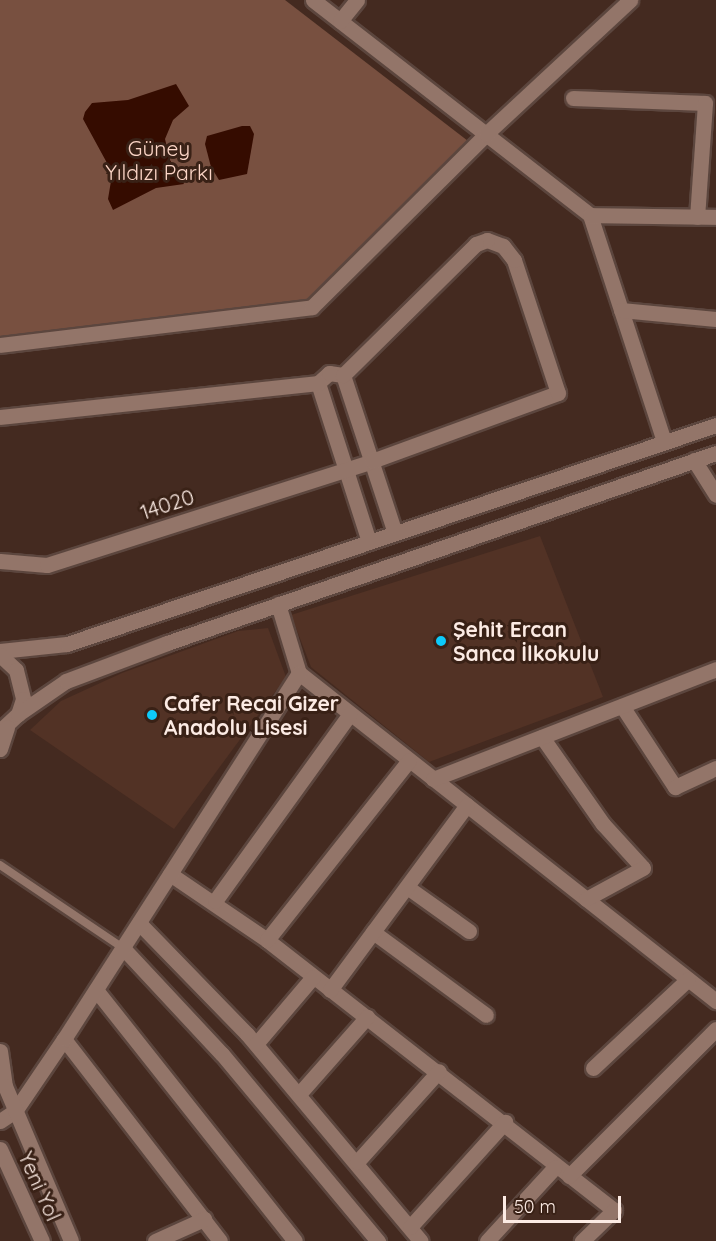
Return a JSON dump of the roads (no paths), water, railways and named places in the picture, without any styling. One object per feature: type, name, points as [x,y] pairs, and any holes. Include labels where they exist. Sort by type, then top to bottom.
[{"type":"street","points":[[313,0],[590,215],[664,442]]},
{"type":"street","points":[[340,21],[357,0]]},
{"type":"street","points":[[0,345],[312,307],[486,134],[630,0]]},
{"type":"street","points":[[573,98],[705,103],[697,217]]},
{"type":"street","points":[[590,215],[716,218]]},
{"type":"street","name":"14020","points":[[0,561],[47,565],[372,461],[558,393],[514,260],[503,246],[487,240],[476,244],[344,375]]},
{"type":"street","points":[[621,310],[716,319]]},
{"type":"street","points":[[0,417],[318,382],[329,373],[344,375],[395,533]]},
{"type":"street","points":[[318,382],[369,542]]},
{"type":"street","points":[[0,653],[67,644],[716,424]]},
{"type":"street","points":[[0,749],[4,729],[18,714],[66,681],[278,604],[716,453]]},
{"type":"street","points":[[694,460],[716,495]]},
{"type":"street","points":[[278,604],[298,673],[716,1001]]},
{"type":"street","points":[[0,653],[16,670],[22,684],[18,714]]},
{"type":"street","points":[[433,779],[716,669]]},
{"type":"street","points":[[0,1121],[15,1111],[64,1039],[298,673]]},
{"type":"street","points":[[622,706],[675,787],[716,768]]},
{"type":"street","points":[[215,901],[350,714]]},
{"type":"street","points":[[542,737],[603,824],[643,868],[586,899]]},
{"type":"street","points":[[267,940],[409,760]]},
{"type":"street","points":[[330,990],[467,805]]},
{"type":"street","points":[[170,874],[215,901],[267,940],[312,977],[504,1122],[555,1167],[614,1210],[582,1241]]},
{"type":"street","points":[[406,887],[469,931]]},
{"type":"street","points":[[139,923],[256,1044],[421,1241]]},
{"type":"street","points":[[373,932],[486,1015]]},
{"type":"street","points":[[123,948],[222,1054],[378,1241]]},
{"type":"street","points":[[256,1044],[312,977]]},
{"type":"street","points":[[593,1068],[688,979]]},
{"type":"street","points":[[96,990],[295,1241]]},
{"type":"street","points":[[299,1094],[367,1017]]},
{"type":"street","points":[[569,1176],[716,1029]]},
{"type":"street","points":[[64,1039],[220,1241]]},
{"type":"street","points":[[0,1051],[5,1086],[71,1241]]},
{"type":"street","points":[[357,1162],[439,1071]]},
{"type":"street","points":[[410,1227],[504,1122]]},
{"type":"street","name":"Yeni Yol","points":[[0,1149],[42,1241]]},
{"type":"street","points":[[487,1241],[555,1167]]},
{"type":"street","points":[[154,1241],[204,1219]]},
{"type":"lane","points":[[0,865],[123,948]]},
{"type":"place","name":"Şehit Ercan Sanca İlkokulu","points":[[441,641]]},
{"type":"place","name":"Cafer Recai Gizer Anadolu Lisesi","points":[[152,715]]},
{"type":"park label","name":"Güney Yıldızı Parkı","points":[[159,160]]}]
